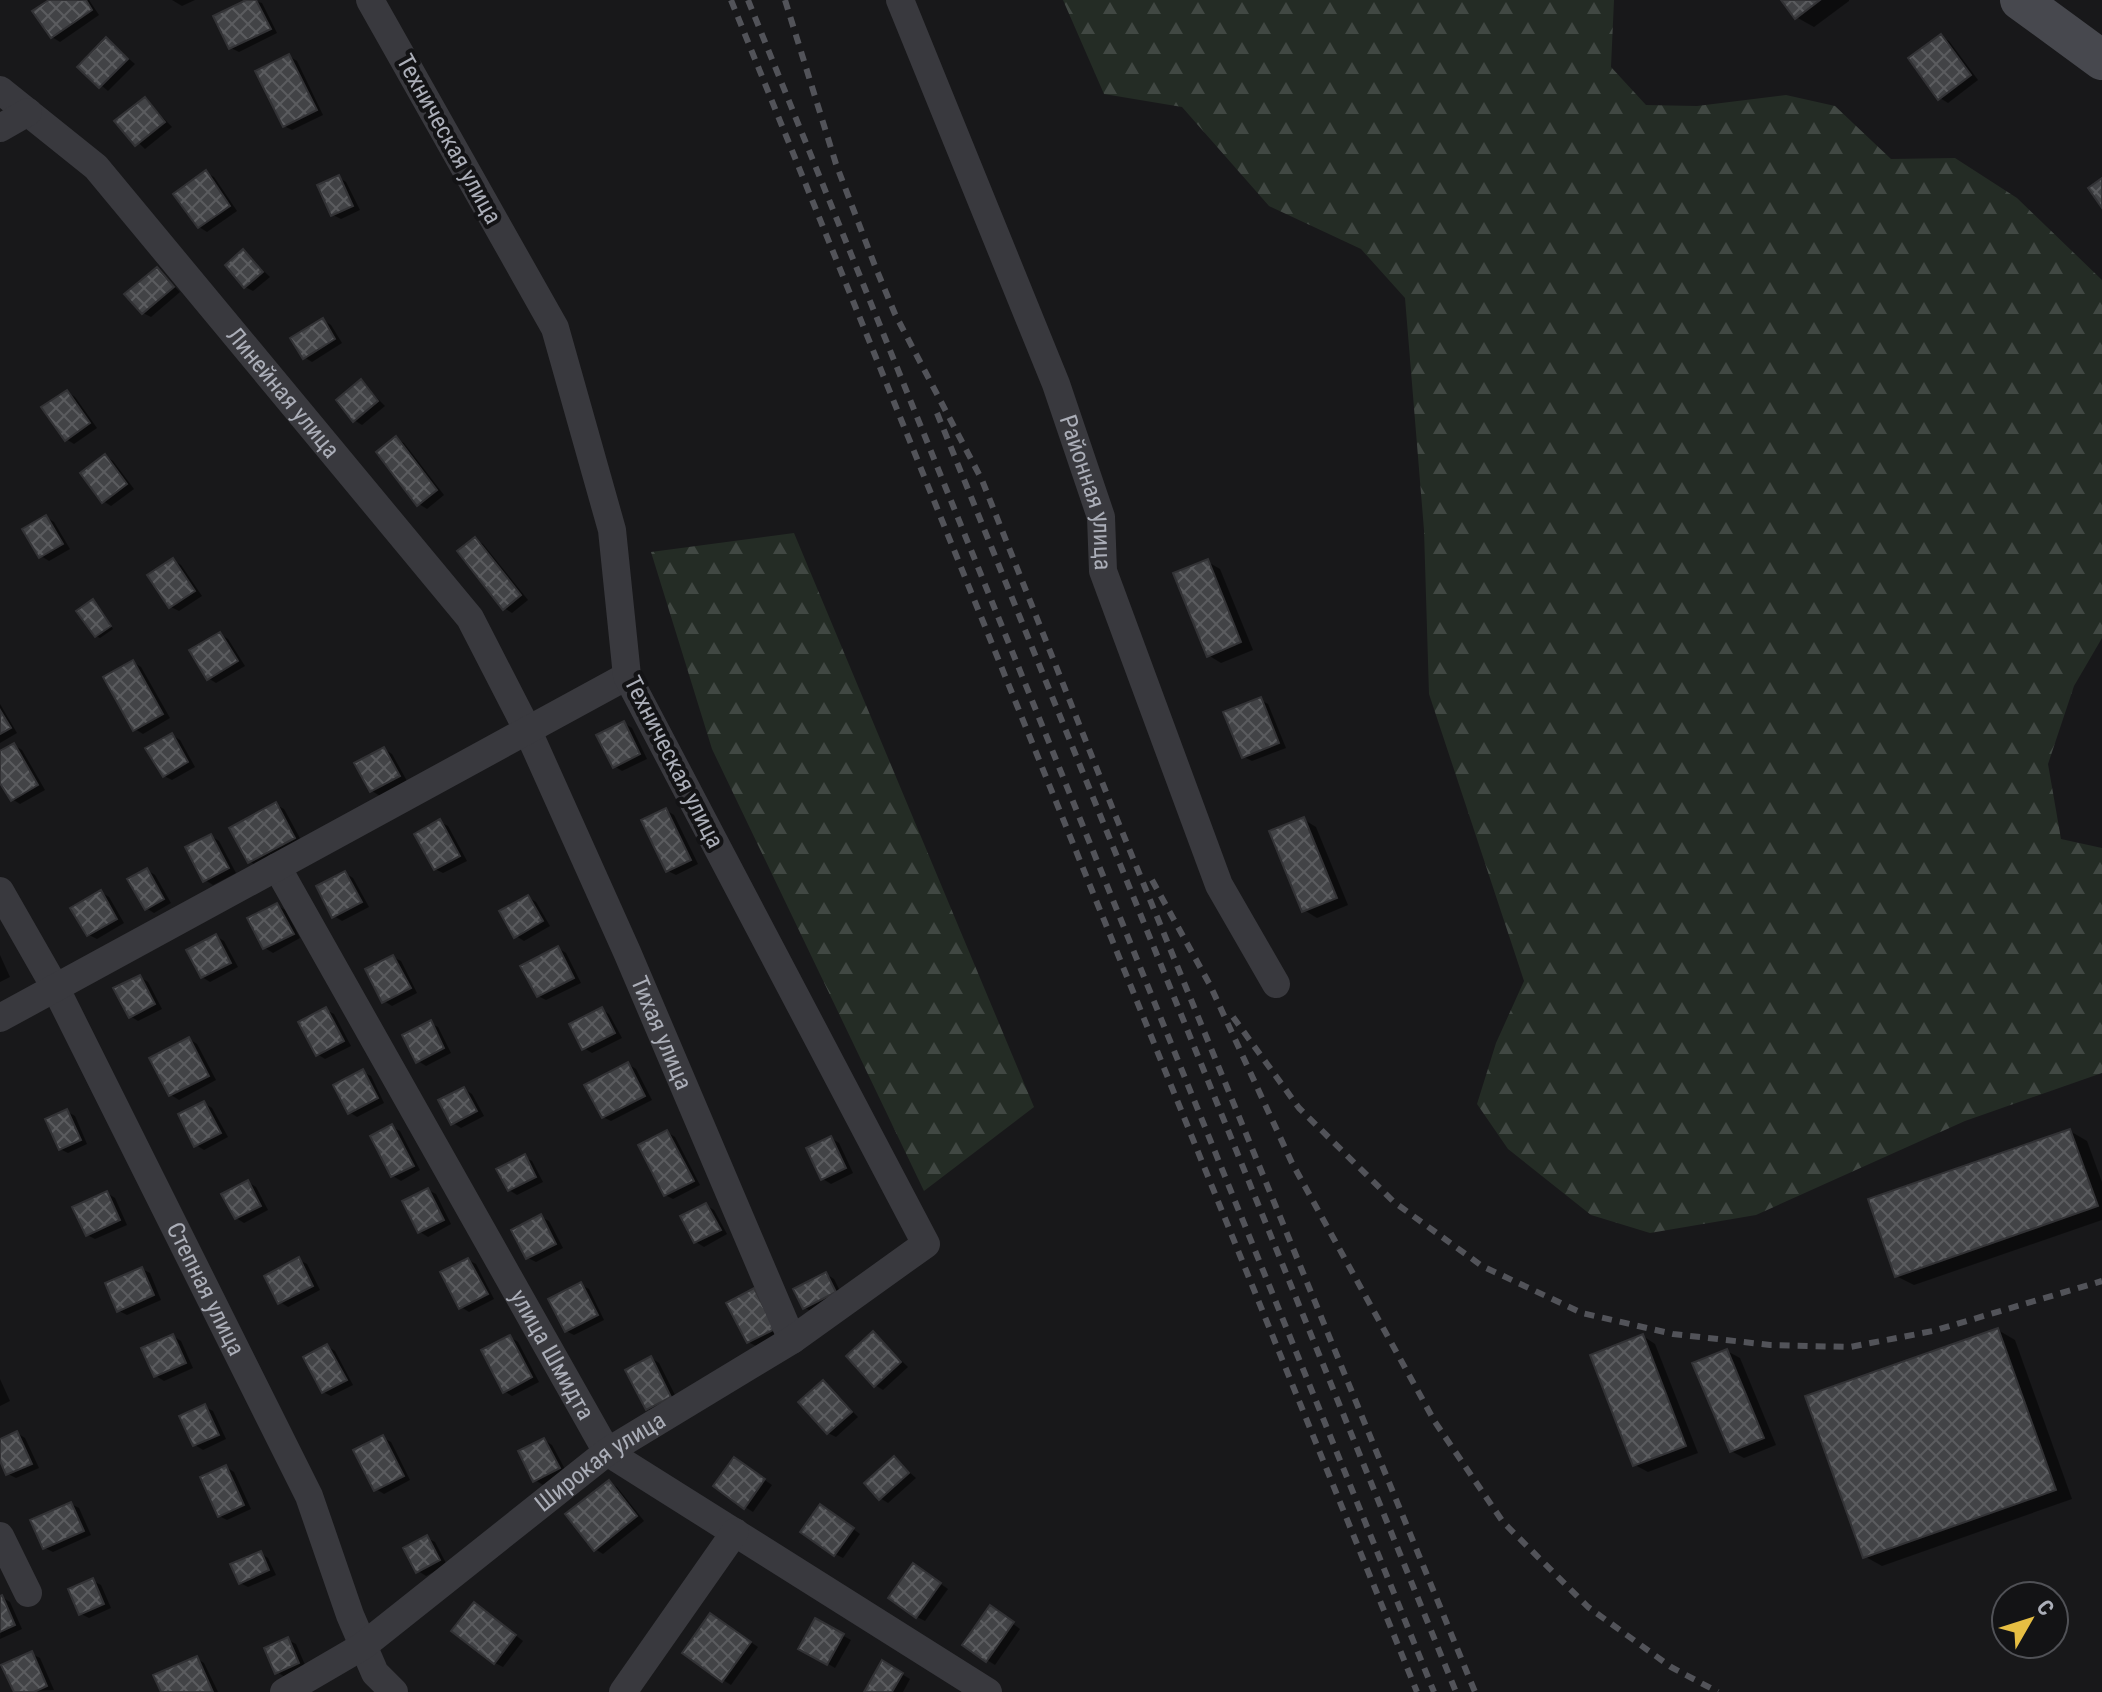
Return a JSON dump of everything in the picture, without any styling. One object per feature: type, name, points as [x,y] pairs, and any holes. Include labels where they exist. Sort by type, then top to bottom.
[{"type":"street","name":"Техническая улица","points":[[370,0],[555,328],[612,530],[627,676],[926,1244]]},
{"type":"street","name":"Районная улица","points":[[900,0],[1056,384],[1101,517],[1103,571],[1219,885],[1276,984]]},
{"type":"street","points":[[2020,0],[2102,60]]},
{"type":"street","name":"Линейная улица","points":[[0,90],[96,167],[470,618],[527,729]]},
{"type":"street","points":[[0,128],[28,112]]},
{"type":"street","points":[[0,1018],[627,676]]},
{"type":"street","name":"Тихая улица","points":[[527,729],[627,952],[792,1340]]},
{"type":"street","name":"улица Шмидта","points":[[277,867],[607,1452],[988,1692]]},
{"type":"street","name":"Степная улица","points":[[0,891],[56,989],[309,1496],[363,1646],[375,1673],[394,1692]]},
{"type":"street","name":"Широкая улица","points":[[284,1692],[363,1646],[607,1452],[792,1340],[926,1244]]},
{"type":"street","points":[[623,1692],[735,1532]]},
{"type":"street","points":[[0,1536],[28,1593]]},
{"type":"green space","points":[[1063,0],[1614,0],[1611,67],[1646,105],[1697,106],[1786,95],[1835,106],[1891,159],[1955,158],[2017,198],[2102,280],[2102,638],[2074,686],[2048,764],[2061,839],[2102,848],[2102,1073],[1965,1121],[1756,1215],[1650,1233],[1591,1215],[1508,1149],[1477,1104],[1496,1043],[1524,981],[1429,694],[1424,530],[1405,298],[1361,249],[1269,206],[1182,107],[1104,94]]},
{"type":"green space","points":[[794,533],[1034,1107],[924,1191],[712,749],[651,552]]},
{"type":"building","points":[[49,0],[86,0],[92,10],[51,38],[32,11]]},
{"type":"building","points":[[246,0],[256,0],[271,29],[229,49],[213,16]]},
{"type":"building","points":[[1781,0],[1820,0],[1795,19]]},
{"type":"building","points":[[1941,34],[1971,75],[1938,100],[1908,58]]},
{"type":"building","points":[[106,37],[128,59],[99,88],[77,67]]},
{"type":"building","points":[[289,54],[317,110],[283,127],[255,71]]},
{"type":"building","points":[[145,97],[165,122],[135,146],[114,121]]},
{"type":"building","points":[[206,170],[230,206],[198,228],[173,194]]},
{"type":"building","points":[[339,175],[353,206],[331,216],[317,185]]},
{"type":"building","points":[[2102,178],[2102,208],[2088,188]]},
{"type":"building","points":[[243,249],[263,272],[244,288],[225,265]]},
{"type":"building","points":[[157,267],[174,287],[142,314],[124,294]]},
{"type":"building","points":[[323,318],[335,339],[303,359],[290,338]]},
{"type":"building","points":[[361,379],[378,401],[353,422],[336,400]]},
{"type":"building","points":[[67,390],[90,423],[65,441],[41,407]]},
{"type":"building","points":[[396,436],[437,490],[417,506],[376,452]]},
{"type":"building","points":[[105,454],[127,484],[102,503],[80,473]]},
{"type":"building","points":[[46,515],[63,544],[39,558],[22,529]]},
{"type":"building","points":[[475,537],[521,595],[503,610],[457,551]]},
{"type":"building","points":[[173,558],[195,591],[169,608],[147,575]]},
{"type":"building","points":[[1208,559],[1241,642],[1207,657],[1173,573]]},
{"type":"building","points":[[93,599],[111,626],[95,637],[76,611]]},
{"type":"building","points":[[220,632],[238,661],[207,680],[189,650]]},
{"type":"building","points":[[133,660],[163,714],[133,731],[103,677]]},
{"type":"building","points":[[1261,697],[1279,743],[1242,758],[1223,712]]},
{"type":"building","points":[[0,710],[11,728],[0,734]]},
{"type":"building","points":[[624,721],[640,754],[613,768],[596,735]]},
{"type":"building","points":[[172,733],[188,762],[163,777],[145,748]]},
{"type":"building","points":[[14,743],[38,785],[11,801],[0,783],[0,751]]},
{"type":"building","points":[[384,747],[400,776],[370,792],[354,763]]},
{"type":"building","points":[[276,802],[295,838],[248,863],[229,828]]},
{"type":"building","points":[[666,808],[691,860],[666,872],[641,820]]},
{"type":"building","points":[[1304,817],[1337,898],[1302,912],[1269,831]]},
{"type":"building","points":[[440,819],[460,856],[434,870],[414,834]]},
{"type":"building","points":[[211,834],[229,868],[203,882],[185,847]]},
{"type":"building","points":[[147,868],[164,899],[145,910],[127,879]]},
{"type":"building","points":[[345,871],[362,902],[332,918],[316,886]]},
{"type":"building","points":[[101,890],[117,919],[87,936],[70,908]]},
{"type":"building","points":[[528,895],[543,921],[514,938],[499,911]]},
{"type":"building","points":[[277,903],[294,934],[263,949],[247,918]]},
{"type":"building","points":[[216,934],[231,963],[201,978],[186,950]]},
{"type":"building","points":[[558,946],[574,978],[537,997],[520,966]]},
{"type":"building","points":[[393,955],[411,988],[382,1003],[365,969]]},
{"type":"building","points":[[140,975],[155,1004],[129,1018],[113,988]]},
{"type":"building","points":[[326,1007],[344,1041],[316,1056],[298,1022]]},
{"type":"building","points":[[602,1007],[615,1033],[582,1050],[569,1024]]},
{"type":"building","points":[[431,1020],[444,1048],[416,1063],[402,1035]]},
{"type":"building","points":[[189,1037],[209,1076],[169,1096],[149,1058]]},
{"type":"building","points":[[628,1062],[645,1096],[602,1118],[584,1085]]},
{"type":"building","points":[[363,1069],[378,1098],[348,1114],[333,1085]]},
{"type":"building","points":[[464,1087],[477,1111],[451,1125],[438,1100]]},
{"type":"building","points":[[204,1101],[221,1133],[194,1147],[178,1114]]},
{"type":"building","points":[[67,1109],[81,1140],[59,1150],[45,1119]]},
{"type":"building","points":[[392,1124],[414,1166],[391,1177],[370,1136]]},
{"type":"building","points":[[2070,1129],[2098,1206],[1895,1277],[1868,1199]]},
{"type":"building","points":[[667,1130],[694,1181],[664,1196],[638,1145]]},
{"type":"building","points":[[831,1136],[846,1168],[821,1180],[806,1148]]},
{"type":"building","points":[[525,1154],[536,1177],[508,1191],[496,1169]]},
{"type":"building","points":[[248,1180],[261,1206],[235,1219],[221,1194]]},
{"type":"building","points":[[428,1188],[444,1220],[418,1233],[402,1201]]},
{"type":"building","points":[[107,1191],[120,1220],[86,1236],[72,1207]]},
{"type":"building","points":[[706,1203],[721,1230],[694,1243],[680,1216]]},
{"type":"building","points":[[541,1214],[556,1244],[526,1259],[511,1230]]},
{"type":"building","points":[[299,1257],[313,1286],[278,1304],[264,1276]]},
{"type":"building","points":[[468,1258],[488,1294],[459,1309],[440,1272]]},
{"type":"building","points":[[142,1267],[154,1295],[117,1312],[105,1283]]},
{"type":"building","points":[[826,1272],[836,1292],[803,1309],[793,1289]]},
{"type":"building","points":[[581,1282],[598,1315],[565,1332],[548,1299]]},
{"type":"building","points":[[754,1288],[775,1329],[747,1343],[726,1303]]},
{"type":"building","points":[[1998,1328],[2056,1490],[1863,1558],[1805,1396]]},
{"type":"building","points":[[873,1331],[901,1362],[874,1387],[846,1356]]},
{"type":"building","points":[[173,1334],[186,1363],[154,1377],[141,1348]]},
{"type":"building","points":[[1643,1334],[1686,1446],[1633,1466],[1590,1355]]},
{"type":"building","points":[[510,1335],[532,1377],[503,1393],[481,1350]]},
{"type":"building","points":[[327,1344],[347,1380],[322,1393],[303,1357]]},
{"type":"building","points":[[1727,1349],[1764,1438],[1730,1452],[1692,1363]]},
{"type":"building","points":[[651,1356],[671,1397],[646,1410],[625,1370]]},
{"type":"building","points":[[823,1380],[852,1412],[827,1434],[798,1402]]},
{"type":"building","points":[[205,1404],[219,1435],[193,1446],[179,1416]]},
{"type":"building","points":[[17,1431],[32,1464],[6,1475],[0,1461],[0,1439]]},
{"type":"building","points":[[383,1435],[404,1476],[374,1491],[353,1450]]},
{"type":"building","points":[[544,1438],[560,1468],[533,1482],[518,1451]]},
{"type":"building","points":[[894,1456],[909,1473],[879,1500],[864,1483]]},
{"type":"building","points":[[734,1457],[765,1479],[744,1509],[713,1486]]},
{"type":"building","points":[[226,1465],[244,1505],[218,1517],[200,1477]]},
{"type":"building","points":[[609,1480],[637,1516],[594,1551],[565,1514]]},
{"type":"building","points":[[71,1502],[84,1531],[43,1549],[30,1520]]},
{"type":"building","points":[[820,1504],[854,1528],[834,1556],[800,1532]]},
{"type":"building","points":[[427,1535],[440,1560],[416,1573],[403,1548]]},
{"type":"building","points":[[261,1551],[269,1570],[239,1584],[230,1564]]},
{"type":"building","points":[[913,1563],[941,1583],[916,1618],[888,1598]]},
{"type":"building","points":[[93,1578],[104,1604],[79,1615],[68,1589]]},
{"type":"building","points":[[0,1596],[15,1625],[0,1632]]},
{"type":"building","points":[[474,1602],[516,1635],[494,1664],[451,1631]]},
{"type":"building","points":[[990,1605],[1014,1622],[986,1662],[962,1645]]},
{"type":"building","points":[[710,1613],[751,1642],[722,1682],[682,1653]]},
{"type":"building","points":[[815,1618],[844,1634],[827,1665],[798,1649]]},
{"type":"building","points":[[288,1637],[299,1663],[275,1674],[264,1648]]},
{"type":"building","points":[[32,1651],[47,1686],[34,1692],[14,1692],[1,1665]]},
{"type":"building","points":[[197,1656],[213,1692],[161,1692],[153,1675]]},
{"type":"building","points":[[882,1660],[903,1673],[892,1692],[864,1692]]},
{"type":"railway","points":[[731,0],[1417,1692]]},
{"type":"railway","points":[[748,0],[1434,1692]]},
{"type":"railway","points":[[785,0],[836,164],[875,266],[895,314],[982,480],[1112,807],[1475,1692]]},
{"type":"railway","points":[[937,413],[1456,1692]]},
{"type":"railway","points":[[1152,880],[1210,985],[1292,1163],[1435,1422],[1503,1522],[1588,1607],[1671,1667],[1718,1692]]},
{"type":"railway","points":[[1233,1017],[1299,1108],[1394,1202],[1482,1266],[1582,1313],[1673,1334],[1770,1345],[1850,1347],[1933,1331],[2102,1281]]}]
